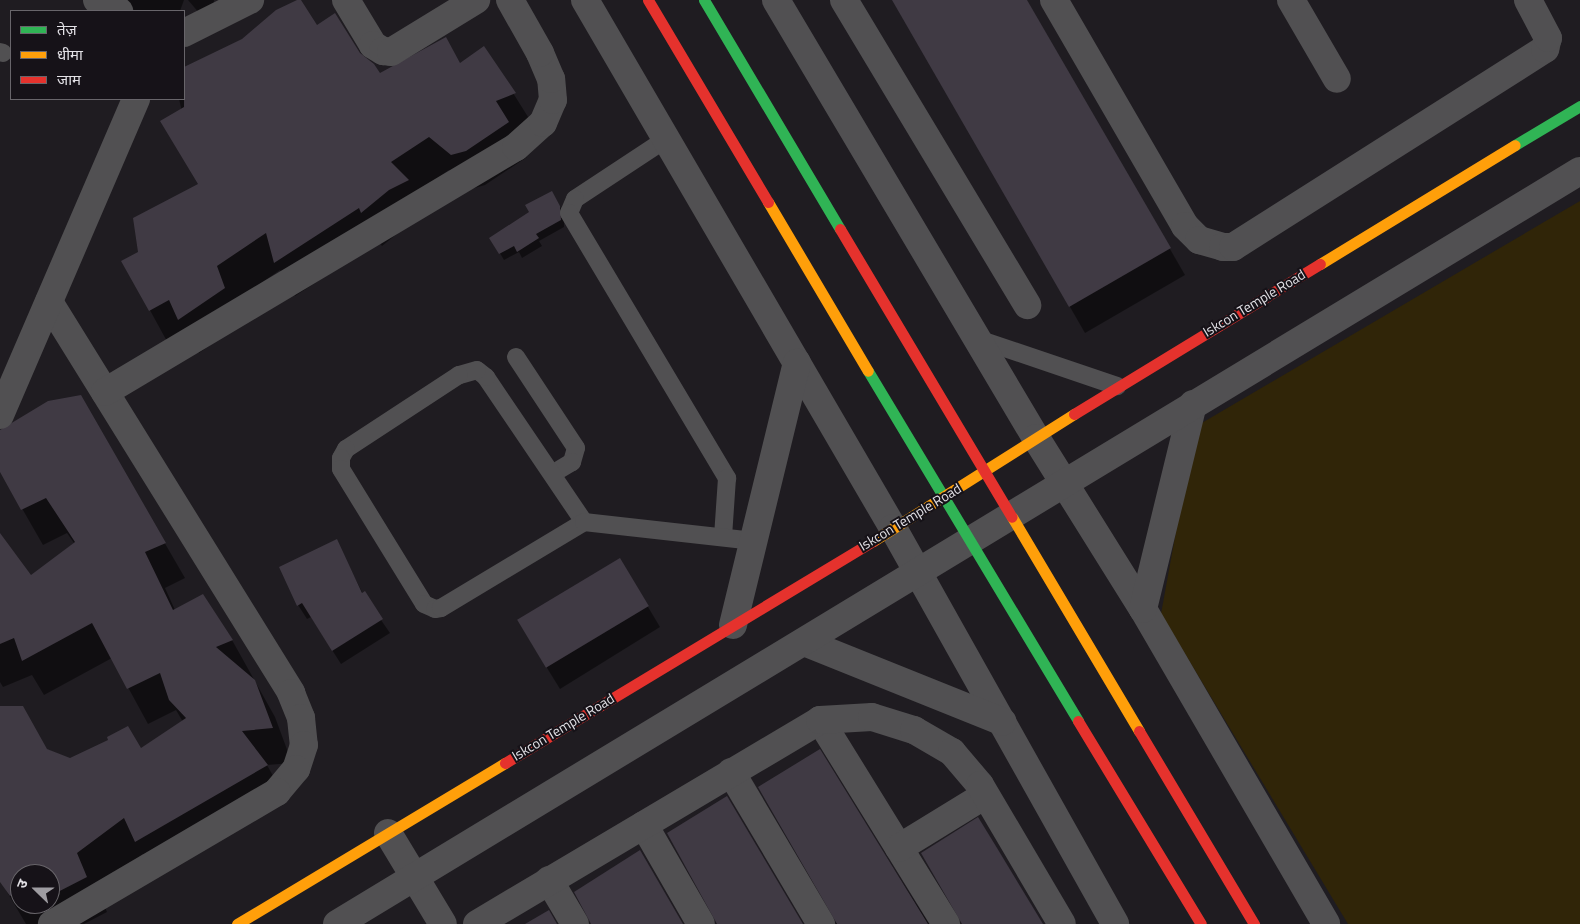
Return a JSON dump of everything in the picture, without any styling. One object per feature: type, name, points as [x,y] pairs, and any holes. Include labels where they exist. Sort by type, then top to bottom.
[{"type":"street","points":[[96,0],[118,10]]},
{"type":"street","points":[[185,32],[250,0]]},
{"type":"street","points":[[346,0],[373,44],[383,51],[391,52],[476,0]]},
{"type":"street","points":[[105,392],[516,147],[543,123],[553,100],[550,79],[540,53],[510,0]]},
{"type":"street","points":[[585,0],[894,528],[1115,924]]},
{"type":"street","points":[[648,0],[943,498],[1201,924]]},
{"type":"street","points":[[704,0],[1010,518],[1254,924]]},
{"type":"street","points":[[776,0],[1036,438],[1143,609],[1326,924]]},
{"type":"street","points":[[844,0],[1027,305]]},
{"type":"street","points":[[1054,0],[1185,226],[1199,240],[1223,247],[1233,247],[1545,49],[1548,38],[1528,0]]},
{"type":"street","points":[[1291,0],[1337,79]]},
{"type":"street","points":[[0,415],[136,100]]},
{"type":"street","name":"Iskcon Temple Road","points":[[237,924],[894,528],[1117,386],[1580,106]]},
{"type":"street","points":[[337,924],[970,543],[1193,404],[1580,171]]},
{"type":"street","points":[[49,302],[291,693],[301,718],[304,744],[296,769],[277,792],[52,924]]},
{"type":"street","points":[[733,625],[797,363]]},
{"type":"street","points":[[1143,609],[1193,404]]},
{"type":"street","points":[[804,642],[1003,722]]},
{"type":"street","points":[[477,924],[820,720],[872,717],[914,730],[952,752],[986,795],[1062,924]]},
{"type":"street","points":[[820,720],[946,924]]},
{"type":"street","points":[[731,772],[822,924]]},
{"type":"street","points":[[899,848],[986,795]]},
{"type":"street","points":[[644,825],[702,924]]},
{"type":"street","points":[[388,833],[443,924]]},
{"type":"street","points":[[549,880],[575,924]]},
{"type":"lane","points":[[666,139],[575,199],[569,213],[727,478],[722,537]]},
{"type":"lane","points":[[978,339],[1117,386]]},
{"type":"lane","points":[[516,357],[576,448],[572,462],[552,474]]},
{"type":"lane","points":[[584,522],[486,377],[477,370],[460,375],[362,438],[346,449],[341,458],[341,469],[418,596],[424,604],[435,609],[442,608],[584,522],[754,541]]},
{"type":"shaded area","points":[[1580,201],[1580,924],[1348,924],[1161,614],[1195,427]]},
{"type":"building","points":[[301,0],[317,25],[335,13],[360,53],[374,64],[380,73],[446,37],[460,63],[484,46],[516,93],[496,101],[509,122],[466,151],[451,155],[429,137],[391,162],[409,180],[389,190],[361,213],[359,208],[274,263],[266,233],[217,266],[225,288],[178,320],[169,300],[149,311],[121,261],[138,252],[133,218],[198,184],[160,121],[184,107],[185,67],[242,39],[276,10]]},
{"type":"building","points":[[892,0],[1027,0],[1171,248],[1069,307]]},
{"type":"building","points":[[552,191],[560,206],[561,220],[536,234],[539,238],[517,252],[514,246],[499,254],[489,238],[529,212],[525,205]]},
{"type":"building","points":[[81,395],[166,543],[145,552],[173,610],[203,594],[233,640],[216,647],[255,680],[273,728],[242,731],[268,765],[135,842],[124,818],[77,853],[87,877],[60,891],[60,864],[10,864],[10,896],[0,882],[0,706],[23,706],[47,749],[70,758],[108,740],[107,737],[128,726],[141,748],[186,718],[169,700],[160,673],[127,689],[92,623],[22,661],[14,638],[0,644],[0,533],[31,575],[75,542],[46,498],[21,510],[0,472],[0,430],[48,401]]},
{"type":"building","points":[[337,539],[362,593],[365,591],[383,619],[332,651],[302,603],[297,606],[279,567]]},
{"type":"building","points":[[620,558],[649,606],[546,668],[517,620]]},
{"type":"building","points":[[820,749],[928,924],[837,924],[758,787]]},
{"type":"building","points":[[727,796],[803,924],[717,924],[667,833]]},
{"type":"building","points":[[978,817],[1043,924],[962,924],[921,853]]},
{"type":"building","points":[[640,850],[683,924],[591,924],[574,892]]},
{"type":"building","points":[[549,910],[557,924],[525,924]]},
{"type":"traffic: fast","points":[[704,0],[840,229]]},
{"type":"traffic: fast","points":[[1515,145],[1580,106]]},
{"type":"traffic: fast","points":[[868,371],[1078,721]]},
{"type":"traffic: slow","points":[[1320,264],[1515,145]]},
{"type":"traffic: slow","points":[[768,202],[868,371]]},
{"type":"traffic: slow","points":[[873,541],[1074,414]]},
{"type":"traffic: slow","points":[[1012,517],[1139,731]]},
{"type":"traffic: slow","points":[[237,924],[505,763]]},
{"type":"traffic: jam","points":[[648,0],[768,202]]},
{"type":"traffic: jam","points":[[840,229],[1012,517]]},
{"type":"traffic: jam","points":[[1074,414],[1320,264]]},
{"type":"traffic: jam","points":[[505,763],[873,541]]},
{"type":"traffic: jam","points":[[1078,721],[1201,924]]},
{"type":"traffic: jam","points":[[1139,731],[1254,924]]}]
